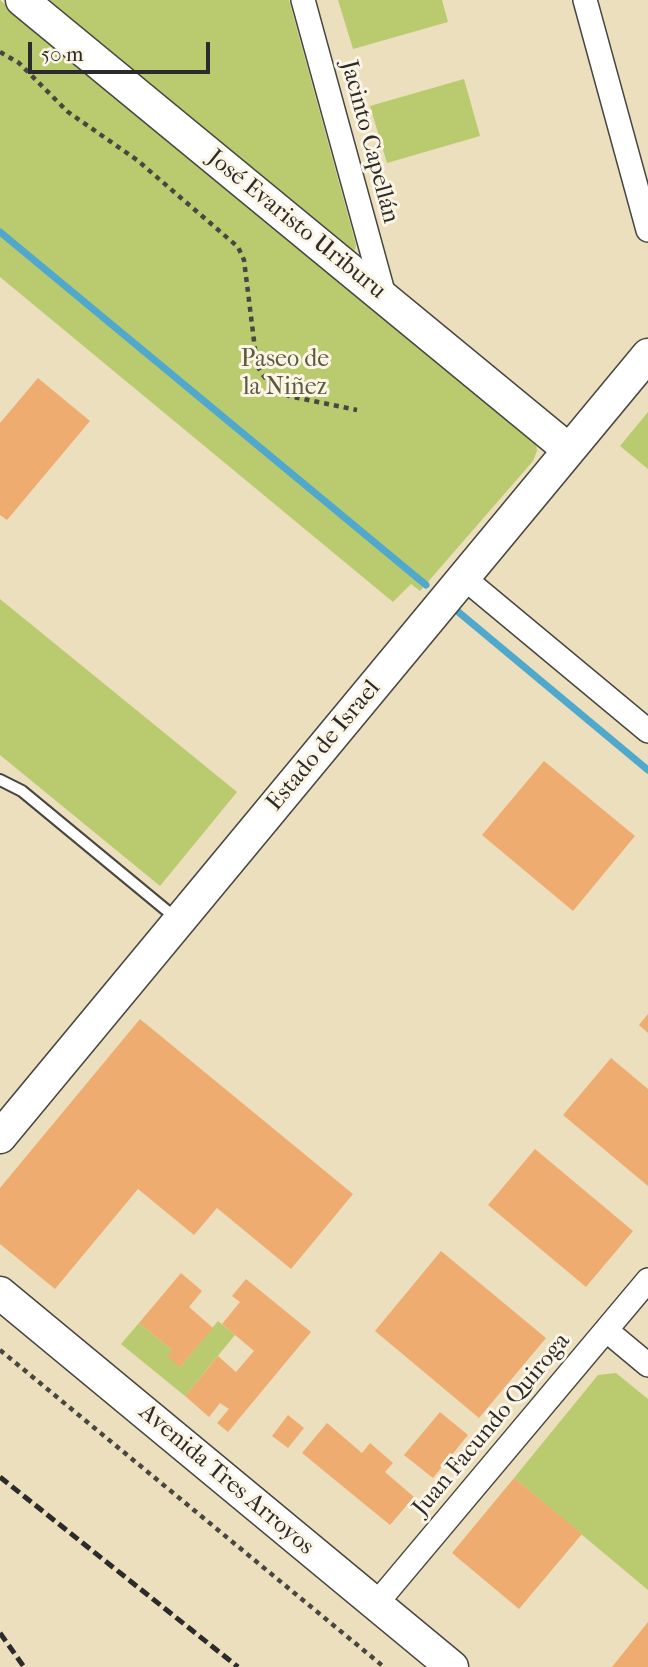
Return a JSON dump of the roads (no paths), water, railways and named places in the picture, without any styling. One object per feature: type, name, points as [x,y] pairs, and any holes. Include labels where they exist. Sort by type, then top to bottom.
[{"type":"street","name":"José Evaristo Uriburu","points":[[22,0],[569,450]]},
{"type":"street","name":"Jacinto Capellán","points":[[303,0],[385,299]]},
{"type":"street","points":[[585,0],[648,230]]},
{"type":"street","name":"Estado de Israel","points":[[0,1137],[648,355]]},
{"type":"street","points":[[464,578],[648,731]]},
{"type":"street","name":"Juan Facundo Quiroga","points":[[376,1604],[648,1280]]},
{"type":"street","name":"Avenida Tres Arroyos","points":[[0,1293],[452,1667]]},
{"type":"street","points":[[606,1330],[648,1365]]},
{"type":"lane","points":[[0,780],[22,791],[179,921]]},
{"type":"waterway","points":[[0,232],[426,585]]},
{"type":"waterway","points":[[450,605],[648,770]]},
{"type":"railway","points":[[0,1477],[238,1667]]},
{"type":"railway","points":[[0,1633],[24,1667]]},
{"type":"park label","name":"Paseo de la Niñez","points":[[285,374]]}]
